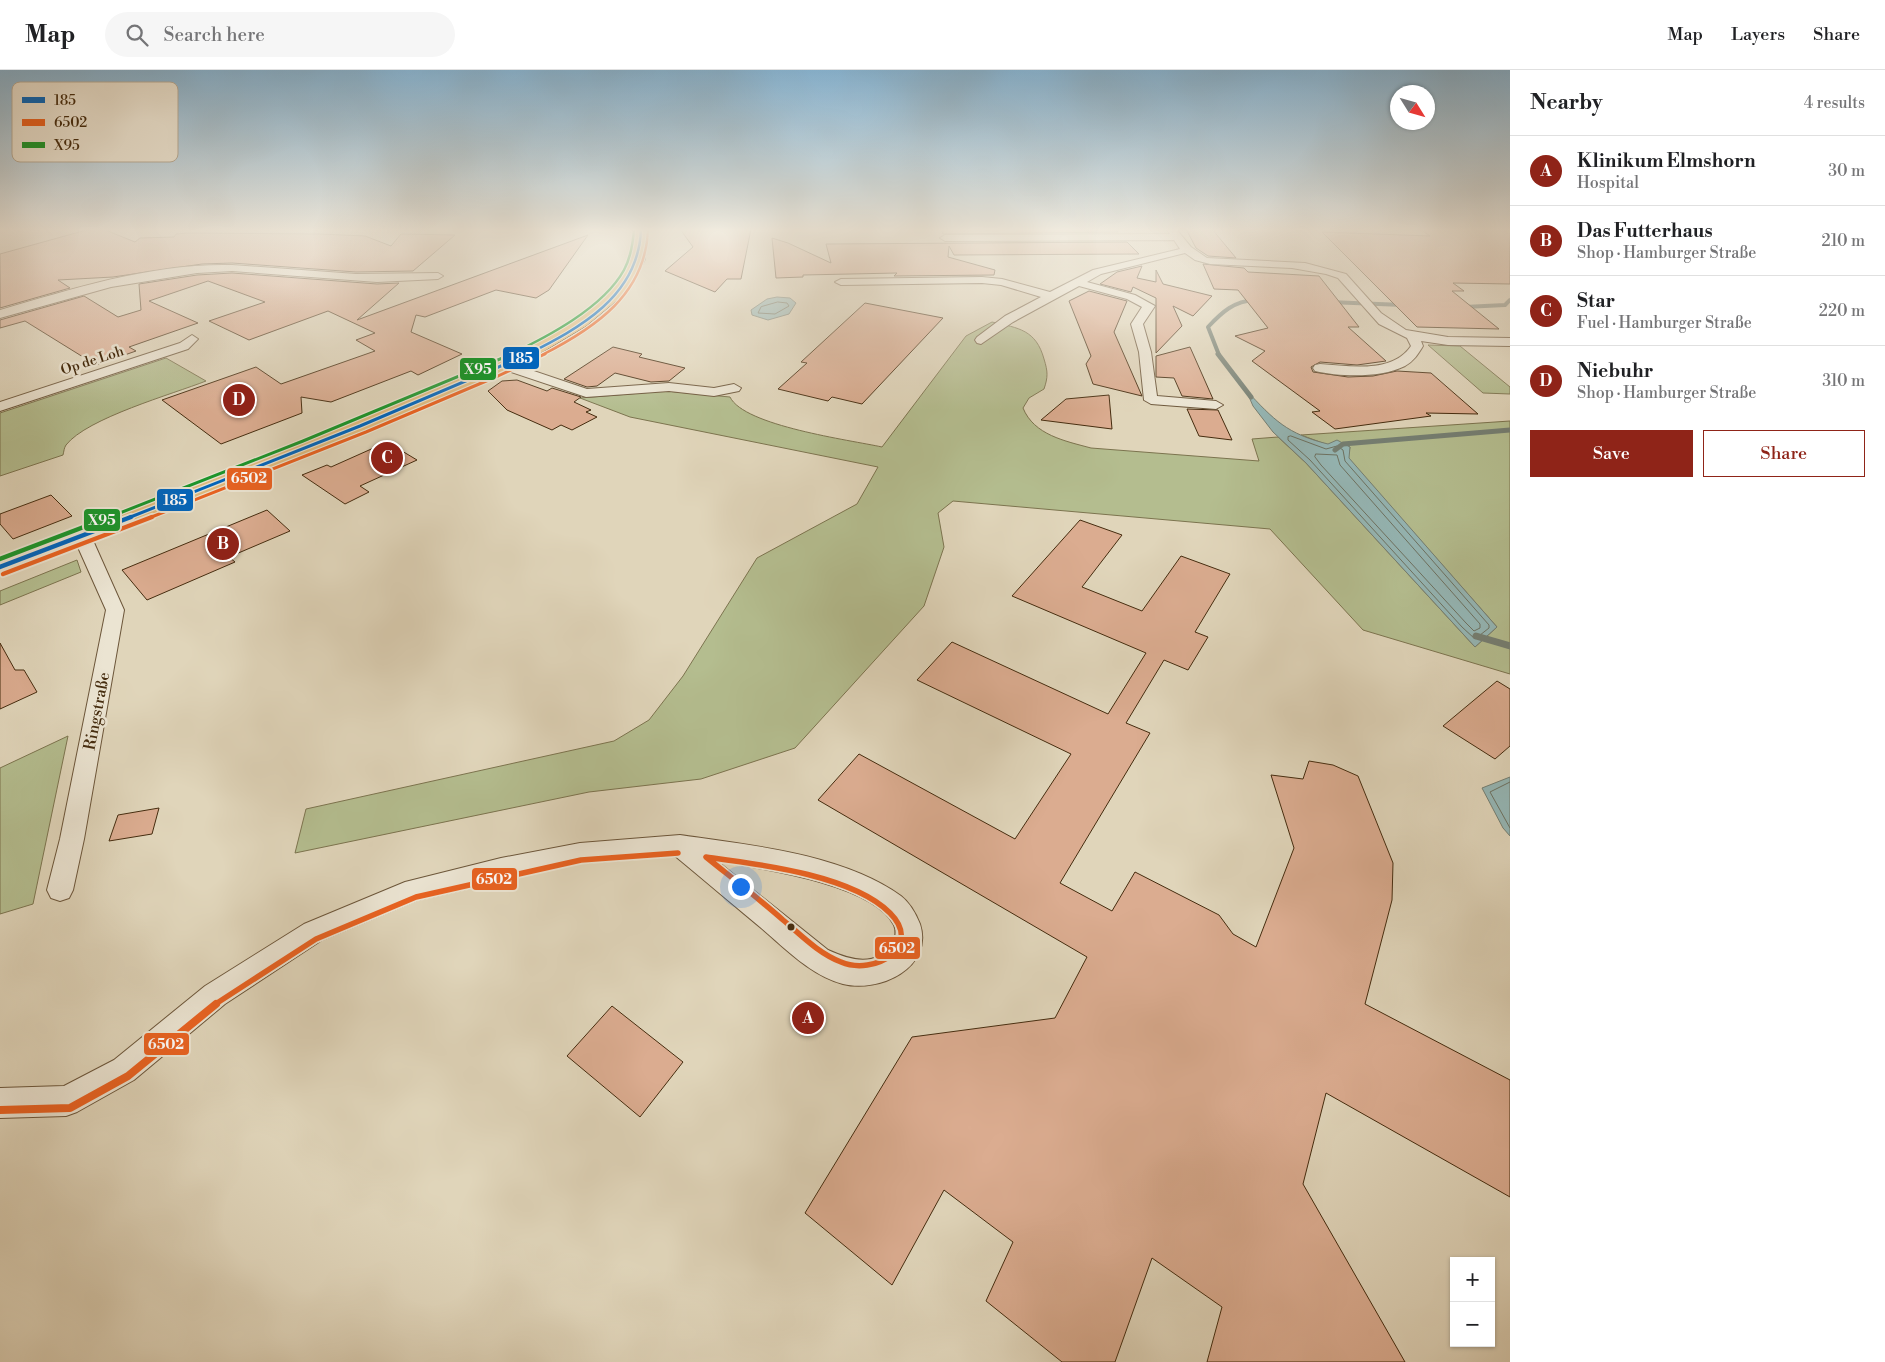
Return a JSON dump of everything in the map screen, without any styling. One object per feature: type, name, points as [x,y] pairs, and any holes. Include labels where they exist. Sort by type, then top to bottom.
[{"type":"main road","points":[[0,567],[283,459],[504,365],[562,334],[612,296],[618,289]]},
{"type":"street","points":[[0,314],[93,289]]},
{"type":"street","points":[[1027,289],[1050,296]]},
{"type":"street","points":[[981,340],[1008,319],[1062,289]]},
{"type":"street","points":[[1103,289],[1131,297],[1149,306],[1137,324],[1145,352],[1151,400],[1216,405]]},
{"type":"street","points":[[1354,289],[1384,322],[1392,328],[1412,335],[1438,340],[1510,342]]},
{"type":"street","points":[[1320,368],[1362,369],[1393,366],[1404,362],[1414,354],[1417,346],[1412,335]]},
{"type":"street","name":"Op de Loh","points":[[0,407],[184,346],[192,339]]},
{"type":"street","points":[[504,365],[586,393],[669,387],[714,392],[734,388]]},
{"type":"street","name":"Ringstraße","points":[[60,890],[72,840],[115,610],[82,536]]},
{"type":"street","points":[[0,1102],[66,1101],[124,1070],[215,995],[314,932],[414,890],[501,869],[580,853],[680,846],[784,861],[858,884],[894,906],[905,919],[909,932],[907,949],[898,960],[886,969],[861,974],[843,971],[818,959],[680,846]]},
{"type":"green space","points":[[992,322],[1025,332],[1031,336],[1041,349],[1047,374],[1044,389],[1029,398],[1023,408],[1035,425],[1051,436],[1091,448],[1259,461],[1252,439],[1278,437],[1306,463],[1475,647],[1497,627],[1348,458],[1350,447],[1328,445],[1301,435],[1510,421],[1510,674],[1363,630],[1270,529],[953,501],[938,513],[944,547],[924,606],[795,748],[701,779],[589,792],[295,853],[306,809],[614,741],[649,720],[683,676],[757,558],[857,504],[878,467],[630,417],[580,398],[666,391],[730,397],[739,407],[776,424],[824,436],[882,447],[966,336]]},
{"type":"green space","points":[[1428,345],[1460,346],[1510,387],[1510,394],[1483,393]]},
{"type":"green space","points":[[166,358],[206,381],[111,416],[77,435],[66,445],[63,455],[0,476],[0,413]]},
{"type":"green space","points":[[77,560],[81,572],[0,605],[0,591]]},
{"type":"green space","points":[[68,736],[33,904],[0,914],[0,768]]},
{"type":"water","points":[[777,297],[790,298],[796,303],[789,314],[768,320],[752,315],[751,310],[767,299]]},
{"type":"water","points":[[1246,390],[1273,418],[1291,430],[1314,440],[1328,444],[1337,440],[1350,447],[1349,458],[1497,627],[1475,647],[1306,463],[1273,432],[1253,406]]},
{"type":"water","points":[[1510,777],[1510,836],[1503,828],[1482,788]]},
{"type":"building","points":[[0,289],[65,289],[0,308]]},
{"type":"building","points":[[139,289],[184,289],[149,301],[198,323],[129,347],[136,351],[96,365],[25,321],[0,328],[0,320],[84,296],[118,317],[141,310]]},
{"type":"building","points":[[231,289],[392,289],[357,320],[440,289],[550,289],[536,298],[496,290],[425,317],[416,315],[411,332],[462,354],[418,375],[411,371],[331,402],[301,397],[302,413],[221,444],[162,400],[256,367],[281,384],[375,351],[356,340],[375,333],[328,311],[249,340],[209,321],[265,302]]},
{"type":"building","points":[[1121,289],[1132,289],[1131,292]]},
{"type":"building","points":[[1138,289],[1185,289],[1212,296],[1193,316],[1173,306],[1182,326],[1156,353],[1156,298]]},
{"type":"building","points":[[1221,289],[1329,289],[1359,327],[1348,327],[1386,361],[1357,365],[1320,362],[1311,367],[1313,372],[1348,377],[1373,376],[1397,371],[1431,373],[1478,414],[1426,413],[1431,416],[1335,429],[1312,412],[1320,411],[1252,361],[1265,351],[1235,336],[1268,328],[1238,290]]},
{"type":"building","points":[[1379,289],[1462,289],[1464,291],[1452,291],[1499,329],[1417,327]]},
{"type":"building","points":[[1089,291],[1127,301],[1114,332],[1142,396],[1093,384],[1086,364],[1091,356],[1069,301]]},
{"type":"building","points":[[865,303],[943,318],[862,404],[832,397],[828,401],[778,389],[807,363],[801,362]]},
{"type":"building","points":[[613,347],[642,354],[639,357],[685,368],[669,381],[651,382],[615,373],[597,386],[587,387],[564,379]]},
{"type":"building","points":[[1190,347],[1213,399],[1182,396],[1174,378],[1156,377],[1156,356]]},
{"type":"building","points":[[517,380],[547,391],[552,388],[581,397],[574,402],[591,410],[586,412],[597,417],[572,430],[561,425],[552,430],[507,410],[488,391],[502,381]]},
{"type":"building","points":[[1109,395],[1112,429],[1041,420],[1066,399]]},
{"type":"building","points":[[1187,409],[1218,410],[1232,440],[1199,436]]},
{"type":"building","points":[[387,442],[417,460],[360,486],[369,492],[345,504],[302,475],[327,465],[331,467]]},
{"type":"building","points":[[51,495],[72,516],[13,539],[0,524],[0,514]]},
{"type":"building","points":[[267,510],[290,531],[229,557],[235,562],[147,600],[122,570]]},
{"type":"building","points":[[1080,520],[1122,535],[1082,587],[1142,611],[1181,556],[1230,574],[1195,632],[1208,637],[1188,670],[1164,660],[1126,723],[1150,733],[1060,883],[1112,911],[1135,872],[1219,915],[1233,934],[1256,947],[1294,848],[1271,775],[1303,779],[1309,761],[1333,765],[1358,776],[1393,863],[1392,900],[1365,1004],[1510,1080],[1510,1197],[1326,1093],[1303,1184],[1405,1362],[1207,1362],[1222,1307],[1152,1258],[1115,1362],[1062,1362],[986,1301],[1013,1242],[944,1190],[892,1285],[805,1213],[912,1037],[1055,1018],[1087,957],[818,800],[859,754],[1015,839],[1071,754],[917,680],[952,642],[1108,714],[1146,653],[1012,596]]},
{"type":"building","points":[[0,643],[15,670],[24,670],[37,692],[0,709]]},
{"type":"building","points":[[1497,681],[1510,689],[1510,746],[1495,759],[1443,726]]},
{"type":"building","points":[[159,808],[152,834],[109,841],[118,815]]},
{"type":"building","points":[[612,1006],[683,1062],[640,1117],[567,1056]]},
{"type":"waterway","points":[[1219,355],[1208,327],[1229,308],[1255,300]]},
{"type":"waterway","points":[[1464,307],[1505,305],[1510,300]]},
{"type":"waterway","points":[[1329,302],[1403,305]]},
{"type":"waterway","points":[[1218,354],[1251,397]]},
{"type":"waterway","points":[[1335,450],[1343,444],[1510,430]]},
{"type":"waterway","points":[[1476,636],[1510,646]]},
{"type":"transit line","name":"X95","points":[[0,559],[303,441],[485,366],[538,341],[563,326],[610,289]]},
{"type":"transit line","name":"185","points":[[0,567],[206,488],[492,371],[572,330],[595,313],[620,289]]},
{"type":"transit line","name":"6502","points":[[3,574],[314,453],[498,376],[579,334],[602,317],[629,289]]},
{"type":"transit line","name":"6502","points":[[0,1110],[70,1108],[128,1076],[219,1001],[316,939],[416,897],[581,860],[678,853]]},
{"type":"transit line","name":"6502","points":[[706,857],[776,868],[851,889],[889,912],[899,924],[902,935],[899,946],[892,955],[870,965],[856,966],[843,963],[811,944],[706,857]]},
{"type":"place","name":"Niebuhr","points":[[239,400]]},
{"type":"place","name":"Star","points":[[387,458]]},
{"type":"place","name":"Das Futterhaus","points":[[223,544]]},
{"type":"place","name":"Klinikum Elmshorn","points":[[808,1018]]}]
